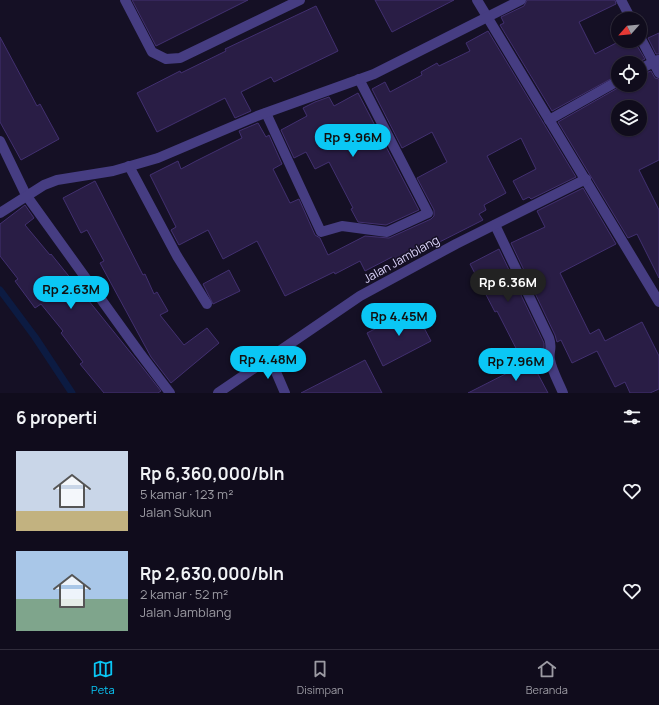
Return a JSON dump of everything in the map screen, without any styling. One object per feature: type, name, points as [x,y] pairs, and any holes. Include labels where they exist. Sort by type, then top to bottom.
[{"type":"street","points":[[125,0],[152,52],[166,59],[180,58],[300,0]]},
{"type":"street","points":[[478,0],[548,120],[586,179],[659,302]]},
{"type":"street","points":[[0,213],[26,195],[57,180],[113,170],[158,158],[266,113],[374,74],[486,16],[522,0]]},
{"type":"street","points":[[621,0],[627,12]]},
{"type":"street","points":[[647,48],[656,61],[659,73]]},
{"type":"street","points":[[647,66],[656,61]]},
{"type":"street","points":[[266,113],[321,232],[342,226],[387,232],[428,213],[359,79]]},
{"type":"street","points":[[548,120],[611,86]]},
{"type":"street","points":[[0,142],[26,195],[170,393]]},
{"type":"street","points":[[129,166],[177,256],[207,304]]},
{"type":"street","name":"Jalan Jamblang","points":[[218,393],[360,296],[456,244],[586,179]]},
{"type":"street","points":[[495,225],[549,338],[551,344],[549,355],[550,361],[563,393]]},
{"type":"street","points":[[270,358],[285,393]]},
{"type":"building","points":[[132,0],[248,0],[156,46]]},
{"type":"building","points":[[375,0],[454,0],[392,32]]},
{"type":"building","points":[[527,0],[615,0],[616,4],[579,22],[595,54],[611,46],[611,48],[638,48],[643,56],[611,56],[611,79],[552,111],[500,25],[504,23],[501,17],[524,6]]},
{"type":"building","points":[[316,6],[338,51],[274,82],[271,77],[241,92],[251,111],[235,118],[225,98],[157,132],[137,93],[180,71],[181,73],[226,51],[225,49]]},
{"type":"building","points":[[488,31],[576,177],[531,199],[529,197],[523,200],[513,181],[536,169],[521,138],[487,156],[506,193],[484,205],[486,210],[479,214],[483,220],[396,264],[392,257],[365,271],[360,261],[335,274],[334,272],[285,296],[257,241],[223,259],[208,230],[179,245],[171,230],[176,227],[150,175],[178,161],[181,169],[242,138],[239,131],[258,123],[266,137],[269,135],[282,164],[273,169],[290,203],[299,199],[315,235],[320,238],[328,255],[365,236],[389,238],[431,219],[434,216],[434,210],[417,178],[447,162],[432,132],[402,148],[372,89],[385,82],[390,92],[422,75],[421,72],[437,63],[439,66],[470,51],[466,43]]},
{"type":"building","points":[[659,33],[659,54],[656,54],[648,38]]},
{"type":"building","points":[[0,37],[37,106],[40,104],[59,139],[21,160],[0,122]]},
{"type":"building","points":[[651,71],[655,78],[659,79],[659,160],[639,170],[659,210],[659,278],[637,234],[628,238],[558,122],[611,92],[647,92],[647,72]]},
{"type":"building","points":[[358,93],[419,210],[386,225],[358,222],[351,209],[353,208],[329,162],[315,169],[306,152],[294,158],[281,130],[307,116],[303,108],[315,102],[329,97],[334,106]]},
{"type":"building","points":[[95,181],[143,275],[145,274],[154,294],[157,292],[168,311],[160,315],[184,345],[207,328],[219,343],[171,383],[151,357],[100,263],[104,261],[87,230],[81,233],[63,198]]},
{"type":"building","points":[[583,188],[616,244],[560,273],[590,334],[599,329],[605,341],[642,322],[659,356],[659,389],[650,393],[630,393],[625,382],[615,387],[597,351],[572,363],[561,340],[557,342],[511,243],[545,227],[537,211]]},
{"type":"building","points":[[25,205],[34,218],[25,225],[50,255],[51,254],[161,391],[158,393],[104,393],[80,364],[83,362],[61,333],[63,331],[41,304],[35,308],[15,281],[18,279],[0,256],[0,224]]},
{"type":"building","points":[[499,249],[544,343],[544,349],[522,360],[497,311],[495,312],[470,264]]},
{"type":"building","points":[[229,270],[240,291],[213,304],[203,284]]},
{"type":"building","points":[[414,309],[431,341],[383,366],[367,333]]},
{"type":"building","points":[[365,360],[382,393],[301,393]]},
{"type":"building","points":[[531,361],[548,393],[468,393]]},
{"type":"waterway","points":[[0,290],[35,337],[72,393]]}]
